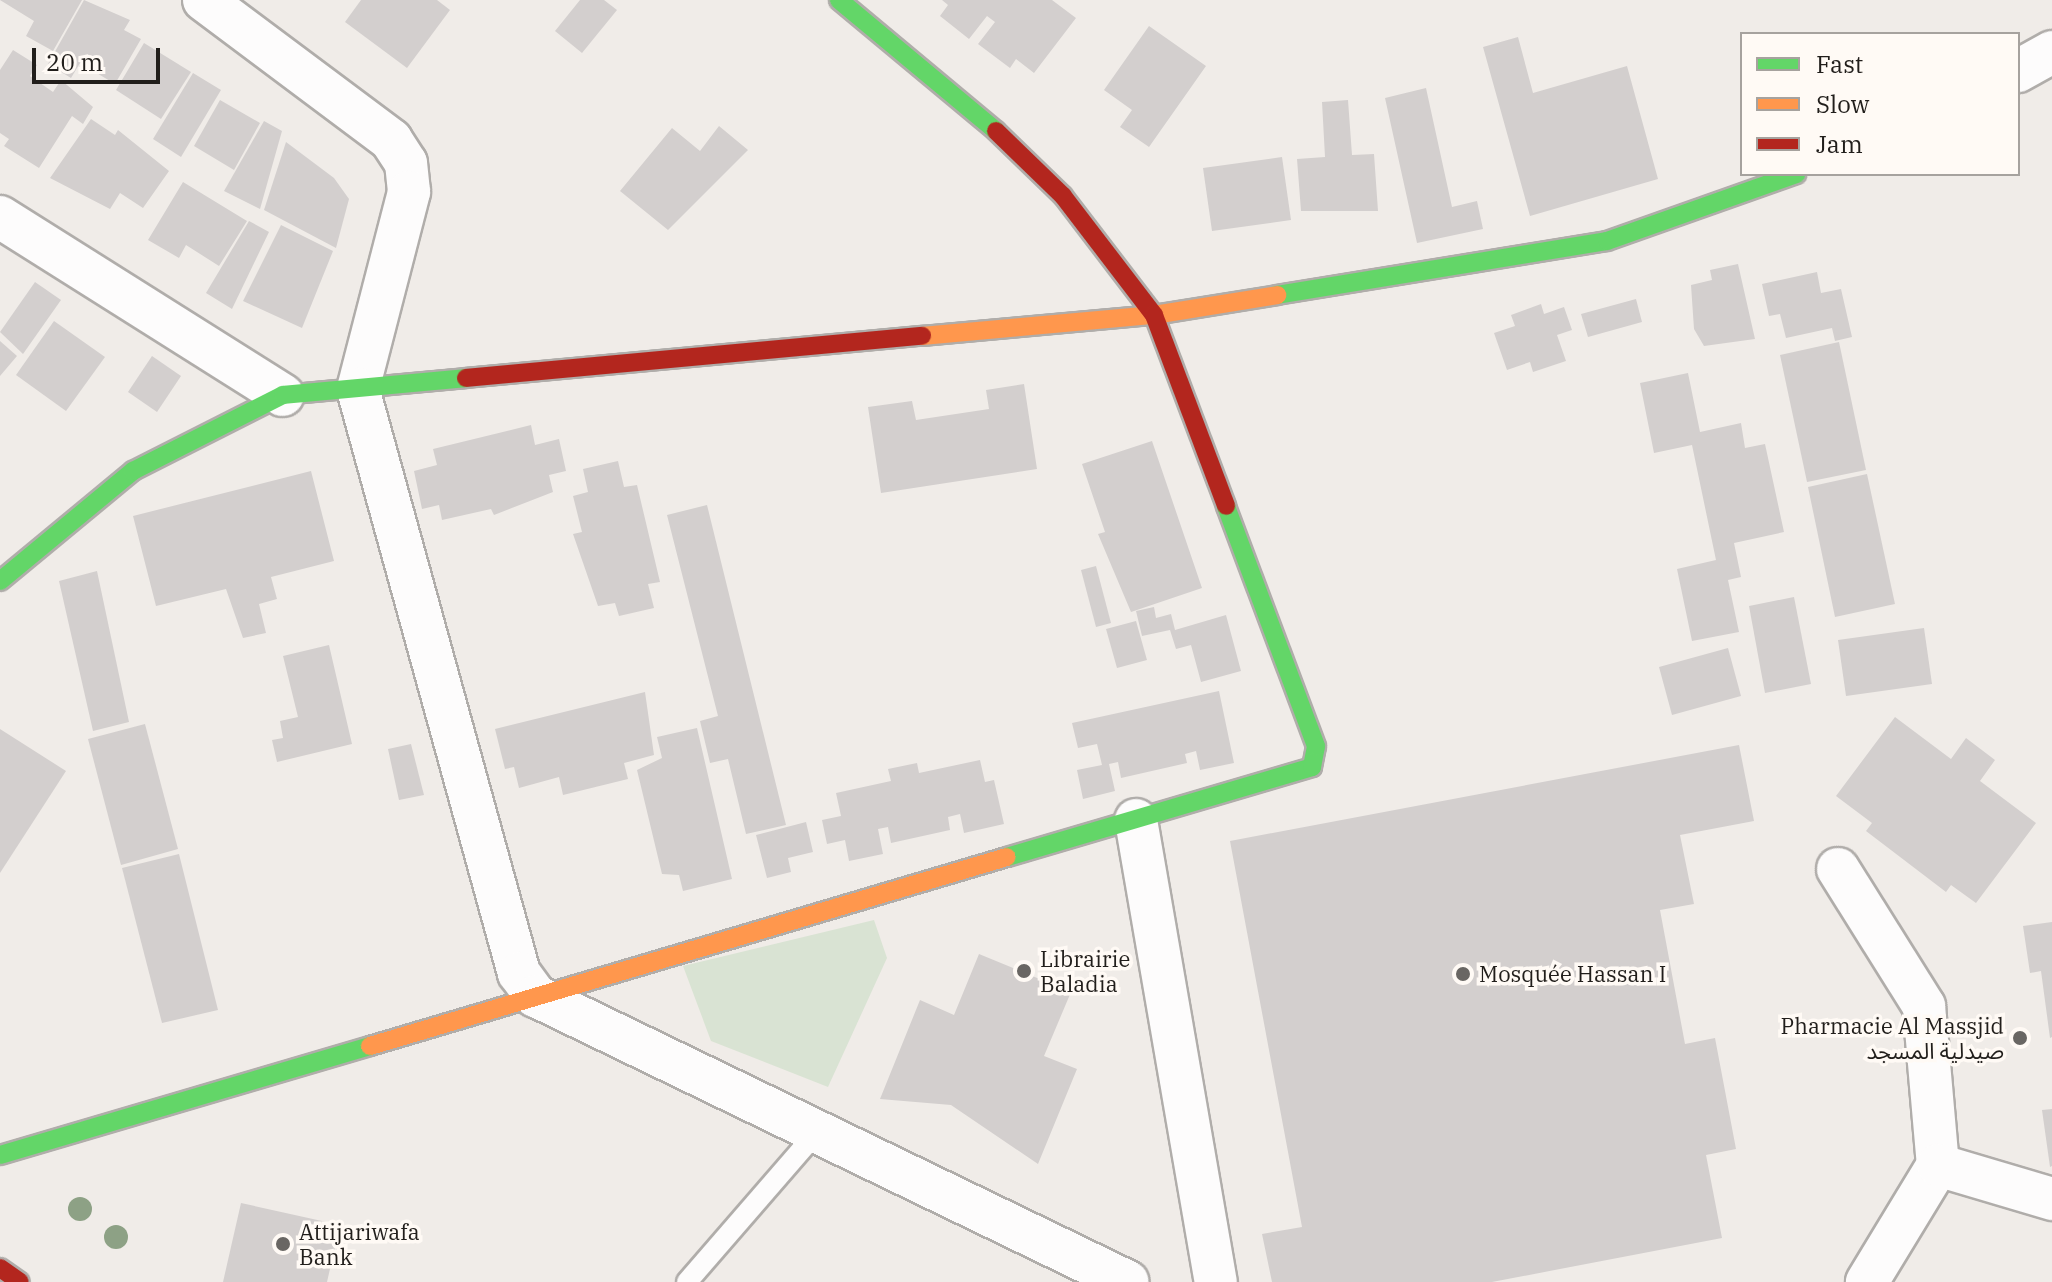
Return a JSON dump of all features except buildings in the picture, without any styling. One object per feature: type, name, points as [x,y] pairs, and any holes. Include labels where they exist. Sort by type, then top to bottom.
[{"type":"street","points":[[204,0],[391,140],[406,163],[409,192],[358,389],[506,945],[536,996],[1128,1282]]},
{"type":"street","points":[[0,1155],[1312,767],[1316,746],[1154,315],[1063,196],[1012,144],[839,0]]},
{"type":"street","points":[[2020,70],[2052,52]]},
{"type":"street","points":[[0,581],[133,471],[283,395],[1154,315],[1607,241],[1790,176]]},
{"type":"street","points":[[0,217],[283,395]]},
{"type":"street","points":[[1136,820],[1216,1282]]},
{"type":"street","points":[[1838,869],[1924,1006],[1938,1165],[1867,1282]]},
{"type":"street","points":[[1938,1165],[2052,1199]]},
{"type":"street","points":[[0,1268],[20,1282]]},
{"type":"lane","points":[[687,1282],[817,1132]]},
{"type":"green space","points":[[874,920],[887,958],[828,1087],[711,1041],[683,966]]},
{"type":"traffic: fast","points":[[839,0],[996,131]]},
{"type":"traffic: fast","points":[[1277,295],[1607,241],[1790,176]]},
{"type":"traffic: fast","points":[[0,581],[133,471],[283,395],[466,378]]},
{"type":"traffic: fast","points":[[1007,857],[1312,767],[1316,746],[1226,506]]},
{"type":"traffic: fast","points":[[0,1155],[370,1046]]},
{"type":"traffic: slow","points":[[922,336],[1154,315],[1277,295]]},
{"type":"traffic: slow","points":[[370,1046],[1007,857]]},
{"type":"traffic: jam","points":[[996,131],[1063,196],[1154,315],[1226,506]]},
{"type":"traffic: jam","points":[[466,378],[922,336]]},
{"type":"traffic: jam","points":[[0,1268],[20,1282]]},
{"type":"place","name":"Librairie Baladia","points":[[1024,971]]},
{"type":"place","name":"Mosquée Hassan I","points":[[1463,974]]},
{"type":"place","name":"Pharmacie Al Massjid صيدلية المسجد","points":[[2020,1038]]},
{"type":"place","name":"Attijariwafa Bank","points":[[283,1244]]}]
